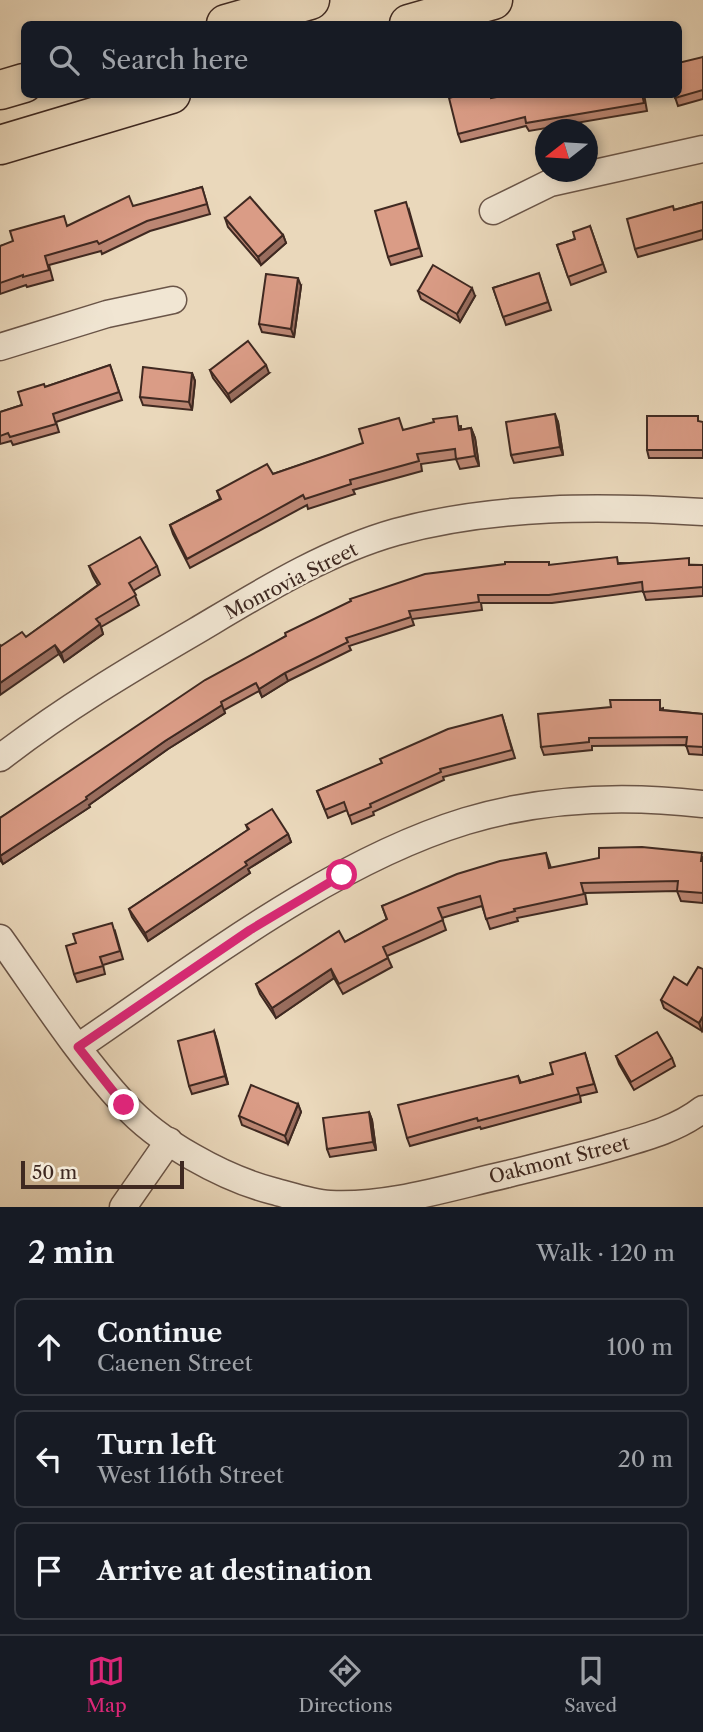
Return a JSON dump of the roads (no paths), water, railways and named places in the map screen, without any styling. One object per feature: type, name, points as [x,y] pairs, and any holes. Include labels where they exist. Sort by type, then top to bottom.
[{"type":"main road","points":[[236,21],[310,0]]},
{"type":"main road","points":[[420,21],[493,0]]},
{"type":"main road","points":[[0,90],[21,84]]},
{"type":"main road","points":[[0,145],[158,98]]},
{"type":"street","points":[[493,211],[550,183],[703,149]]},
{"type":"street","points":[[0,347],[107,314],[173,300]]},
{"type":"street","name":"Monrovia Street","points":[[0,758],[91,693],[263,591],[332,556],[395,533],[460,519],[546,510],[646,509],[703,512]]},
{"type":"street","points":[[78,1047],[250,930],[342,875],[413,841],[468,821],[535,806],[605,799],[669,800],[703,804]]},
{"type":"street","name":"Oakmont Street","points":[[0,938],[78,1047],[124,1105],[146,1125],[213,1168],[256,1187],[309,1201],[330,1204],[367,1203],[429,1191],[652,1136],[683,1122],[703,1109]]},
{"type":"street","points":[[124,1207],[169,1141]]}]
